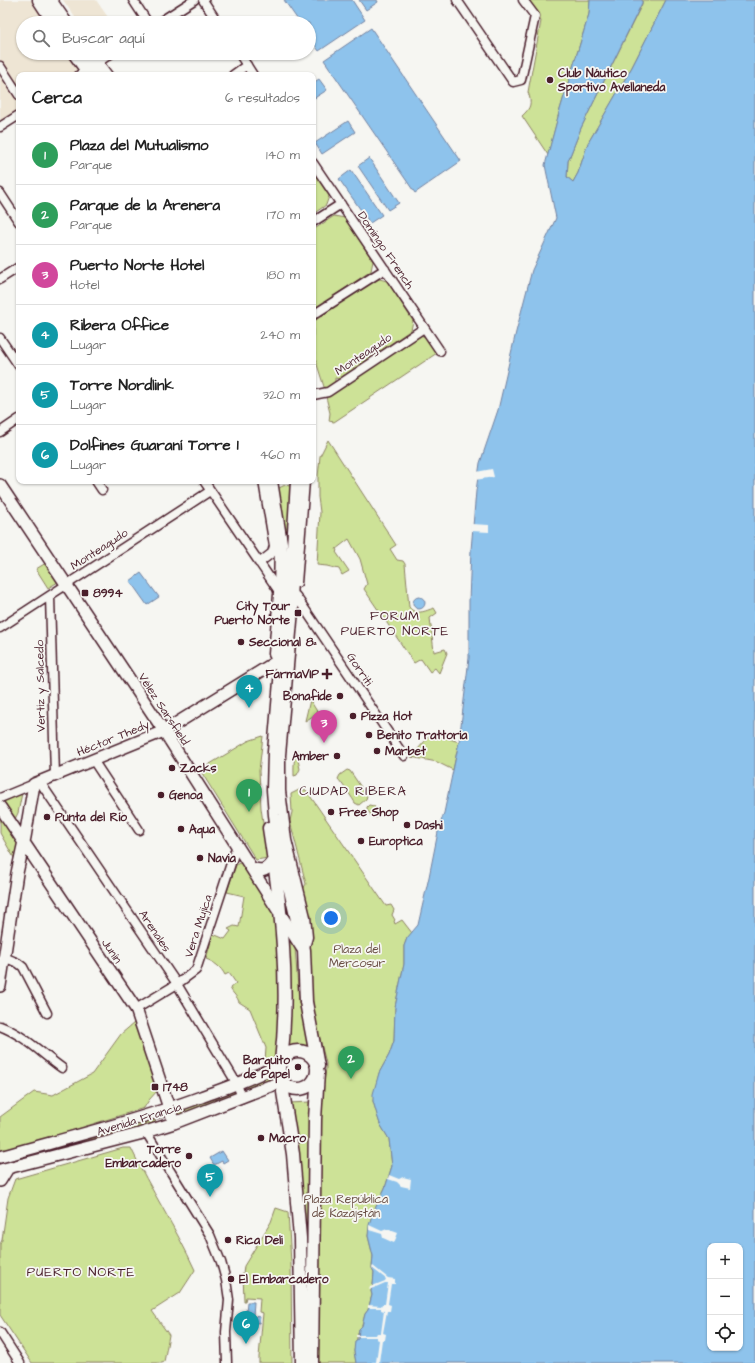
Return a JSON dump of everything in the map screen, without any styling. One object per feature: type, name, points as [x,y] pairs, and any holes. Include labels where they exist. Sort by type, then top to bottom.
[{"type":"main road","points":[[39,0],[49,16]]},
{"type":"main road","points":[[50,0],[61,16]]},
{"type":"main road","points":[[80,60],[89,71]]},
{"type":"main road","points":[[87,60],[89,71]]},
{"type":"main road","points":[[271,484],[281,542],[280,594],[282,658],[274,752],[273,790],[279,842],[304,950],[306,1002],[318,1070],[315,1119],[312,1363]]},
{"type":"main road","points":[[280,1063],[287,1055],[297,1050],[304,1052],[315,1060],[318,1070],[316,1080],[304,1089],[297,1090],[290,1088],[280,1077],[279,1070],[285,1003],[280,912],[267,817],[266,790],[290,598],[297,484]]},
{"type":"main road","name":"Vélez Sarsfield","points":[[0,485],[164,731],[304,950]]},
{"type":"main road","name":"Héctor Thedy","points":[[37,783],[164,731],[282,658]]},
{"type":"main road","points":[[0,986],[17,873],[37,783]]},
{"type":"main road","name":"Junín","points":[[0,807],[24,840],[136,1009],[174,1123]]},
{"type":"main road","points":[[253,869],[260,871],[265,870],[269,868],[273,861]]},
{"type":"main road","name":"Avenida Francia","points":[[0,1157],[169,1109],[266,1072],[280,1063]]},
{"type":"main road","points":[[284,1083],[293,1154],[300,1238],[302,1363]]},
{"type":"main road","name":"Avenida Francia","points":[[4,1169],[150,1131],[242,1098],[270,1086],[284,1083]]},
{"type":"main road","points":[[149,1115],[158,1116],[161,1119],[160,1125],[150,1131]]},
{"type":"main road","points":[[0,1181],[4,1169]]},
{"type":"street","points":[[133,0],[143,16]]},
{"type":"street","points":[[169,16],[194,0]]},
{"type":"street","points":[[203,0],[213,16]]},
{"type":"street","points":[[457,0],[513,82],[521,80],[535,16],[523,0]]},
{"type":"street","points":[[89,71],[90,60]]},
{"type":"street","points":[[89,71],[103,60]]},
{"type":"street","points":[[244,60],[252,72]]},
{"type":"street","points":[[237,72],[247,65]]},
{"type":"street","points":[[0,66],[16,90]]},
{"type":"street","points":[[0,127],[16,117]]},
{"type":"street","name":"Domingo French","points":[[316,167],[440,351]]},
{"type":"street","points":[[0,194],[16,218]]},
{"type":"street","points":[[316,220],[341,204]]},
{"type":"street","points":[[0,279],[16,269]]},
{"type":"street","points":[[316,313],[384,269]]},
{"type":"street","name":"Monteagudo","points":[[316,394],[328,392],[424,328]]},
{"type":"street","points":[[0,338],[16,362]]},
{"type":"street","points":[[0,432],[16,421]]},
{"type":"street","points":[[98,484],[102,490]]},
{"type":"street","points":[[206,484],[280,594]]},
{"type":"street","points":[[259,562],[272,553],[274,546],[263,484]]},
{"type":"street","points":[[282,658],[296,596],[305,484]]},
{"type":"street","name":"Monteagudo","points":[[0,627],[210,491]]},
{"type":"street","name":"Vertiz y Salcedo","points":[[50,596],[55,776]]},
{"type":"street","name":"Gorriti","points":[[296,596],[404,756]]},
{"type":"street","points":[[93,760],[138,830]]},
{"type":"street","name":"Héctor Thedy","points":[[0,798],[37,783]]},
{"type":"street","name":"Arenales","points":[[37,783],[177,984],[237,1084],[242,1098]]},
{"type":"street","name":"Vera Mujíca","points":[[136,1009],[177,984],[196,970],[237,845]]},
{"type":"street","points":[[4,957],[18,963],[23,967],[47,1013]]},
{"type":"street","points":[[0,1026],[13,1031],[24,1038],[62,1068]]},
{"type":"street","points":[[150,1131],[210,1235],[221,1262],[229,1300],[226,1332],[227,1363]]},
{"type":"street","points":[[0,1332],[20,1363]]},
{"type":"shaded area","points":[[0,0],[39,0],[49,16],[16,16],[16,60],[79,60],[87,70],[84,72],[16,72],[16,117],[0,127]]},
{"type":"shaded area","points":[[63,0],[96,0],[107,16],[74,16]]},
{"type":"green space","name":"Club Náutico Sportivo Avellaneda","points":[[527,0],[590,0],[589,14],[548,155],[522,116],[530,105],[528,92],[541,21]]},
{"type":"green space","name":"Club Náutico Sportivo Avellaneda","points":[[642,0],[666,0],[632,67],[588,143],[578,173],[573,182],[567,177],[568,161],[581,128],[642,4]]},
{"type":"green space","points":[[316,176],[329,196],[326,205],[316,212]]},
{"type":"green space","points":[[334,216],[345,218],[373,261],[371,271],[316,308],[316,228]]},
{"type":"green space","points":[[376,278],[387,281],[413,321],[411,330],[339,379],[335,378],[335,384],[325,390],[316,361],[316,320]]},
{"type":"green space","points":[[418,335],[421,335],[427,339],[437,353],[334,422],[329,421],[330,413],[326,397]]},
{"type":"green space","points":[[328,440],[396,545],[390,549],[397,560],[403,561],[405,564],[409,607],[418,612],[434,608],[437,613],[430,618],[434,652],[445,649],[447,653],[439,673],[435,668],[430,672],[421,659],[414,663],[364,589],[367,584],[360,559],[349,539],[336,549],[336,552],[349,571],[342,575],[339,569],[317,565],[320,512],[318,477],[320,456]]},
{"type":"green space","points":[[285,485],[291,486],[288,540],[286,542],[275,490]]},
{"type":"green space","points":[[46,563],[58,582],[48,588],[36,569]]},
{"type":"green space","points":[[310,700],[318,713],[305,721]]},
{"type":"green space","points":[[432,733],[459,742],[453,770],[437,762],[411,757]]},
{"type":"green space","points":[[263,736],[259,771],[261,808],[268,858],[256,860],[200,770],[248,741]]},
{"type":"green space","points":[[298,750],[300,769],[297,775],[294,776],[295,759]]},
{"type":"green space","points":[[347,770],[350,771],[367,796],[366,799],[359,805],[355,803],[338,779],[340,775]]},
{"type":"green space","name":"Plaza del Mercosur","points":[[299,790],[306,790],[386,906],[391,905],[394,910],[392,915],[395,920],[395,924],[402,920],[412,933],[407,938],[404,946],[404,964],[395,1007],[394,1041],[389,1055],[379,1073],[373,1101],[380,1124],[389,1139],[392,1166],[385,1188],[372,1215],[368,1236],[373,1256],[373,1285],[368,1310],[365,1314],[362,1326],[359,1329],[354,1351],[356,1363],[317,1363],[320,1106],[326,1063],[315,1020],[311,989],[309,926],[302,891],[306,884],[290,821],[292,812],[291,794]]},
{"type":"green space","points":[[22,793],[18,813],[14,821],[3,802]]},
{"type":"green space","points":[[369,805],[374,806],[378,812],[376,818],[371,816],[367,811],[367,807]]},
{"type":"green space","points":[[0,807],[23,843],[18,865],[0,833]]},
{"type":"green space","points":[[239,863],[243,864],[276,919],[281,960],[278,1050],[271,1065],[265,1061],[266,1048],[250,1009],[239,1002],[230,988],[236,983],[229,973],[225,975],[217,965],[206,959],[213,934],[225,939],[231,931],[228,929],[234,926],[239,927],[244,896],[227,892],[236,865]]},
{"type":"green space","points":[[286,932],[295,947],[299,1002],[310,1047],[298,1044],[286,1048]]},
{"type":"green space","points":[[134,1023],[158,1090],[144,1108],[0,1153],[0,1117],[34,1092],[53,1095],[92,1074],[121,1034]]},
{"type":"green space","points":[[272,1074],[275,1081],[248,1090],[246,1088],[246,1086]]},
{"type":"green space","points":[[234,1089],[236,1094],[181,1116],[176,1116],[175,1110]]},
{"type":"green space","points":[[310,1102],[308,1273],[306,1273],[289,1103]]},
{"type":"green space","points":[[153,1117],[156,1122],[154,1125],[0,1166],[0,1162],[56,1148]]},
{"type":"green space","points":[[123,1148],[131,1148],[195,1270],[180,1293],[152,1311],[169,1335],[164,1362],[32,1363],[0,1315],[0,1244],[2,1240],[8,1198],[15,1179]]},
{"type":"green space","points":[[276,1208],[288,1212],[291,1263],[292,1363],[259,1363],[263,1313],[259,1312],[260,1298],[246,1297],[244,1301],[243,1274],[244,1266],[271,1222]]},
{"type":"water","points":[[284,0],[352,0],[365,20],[319,51],[316,47],[316,16],[295,16]]},
{"type":"water","points":[[359,0],[377,0],[378,2],[366,10]]},
{"type":"water","points":[[590,0],[642,0],[642,3],[581,128],[568,161],[567,177],[573,182],[578,173],[588,143],[632,67],[666,0],[755,0],[755,1363],[356,1363],[354,1351],[355,1341],[358,1339],[359,1329],[362,1326],[365,1314],[368,1310],[373,1285],[373,1256],[368,1236],[369,1225],[372,1215],[385,1188],[392,1166],[389,1139],[380,1124],[373,1101],[373,1094],[379,1073],[389,1055],[394,1041],[395,1007],[404,964],[404,946],[407,938],[418,925],[459,742],[469,658],[471,550],[480,463],[498,410],[532,270],[556,218],[545,165],[589,14]]},
{"type":"water","points":[[371,28],[461,161],[415,193],[324,60]]},
{"type":"water","points":[[319,79],[327,90],[316,97],[316,81]]},
{"type":"water","points":[[348,121],[355,132],[322,154],[316,142]]},
{"type":"water","points":[[369,158],[399,203],[388,210],[358,166]]},
{"type":"water","points":[[351,170],[382,215],[370,223],[339,179]]},
{"type":"water","points":[[141,573],[159,597],[147,605],[130,581]]},
{"type":"water","points":[[421,597],[424,598],[424,608],[417,609],[414,608],[413,601],[414,598]]},
{"type":"water","points":[[222,1151],[228,1160],[214,1165],[210,1158]]},
{"type":"water","points":[[247,1302],[254,1302],[253,1316],[260,1317],[259,1323],[245,1322]]},
{"type":"pier","points":[[492,469],[494,477],[475,480],[476,472]]},
{"type":"pier","points":[[471,524],[489,525],[489,532],[471,531]]},
{"type":"pier","points":[[389,1175],[399,1179],[403,1177],[411,1179],[410,1188],[401,1186],[397,1182],[388,1179]]},
{"type":"pier","points":[[369,1225],[382,1231],[387,1229],[398,1233],[394,1243],[383,1238],[382,1234],[369,1230]]},
{"type":"pier","points":[[373,1266],[388,1278],[395,1279],[395,1284],[391,1284],[388,1304],[391,1305],[390,1311],[387,1311],[383,1333],[386,1334],[385,1340],[382,1340],[379,1362],[381,1363],[372,1363],[376,1362],[379,1340],[376,1339],[376,1337],[356,1337],[356,1335],[376,1335],[377,1333],[381,1333],[384,1311],[381,1310],[381,1308],[368,1308],[368,1305],[381,1306],[382,1304],[385,1304],[388,1283],[369,1290],[370,1287],[385,1281],[386,1279],[372,1268]]},
{"type":"place","name":"Club Náutico Sportivo Avellaneda","points":[[550,80]]},
{"type":"place","name":"8994","points":[[85,593]]},
{"type":"place","name":"City Tour Puerto Norte","points":[[298,613]]},
{"type":"place","name":"Seccional 8ª","points":[[241,642]]},
{"type":"place","name":"FarmaVIP","points":[[327,674]]},
{"type":"place","name":"Bonafide","points":[[340,696]]},
{"type":"place","name":"Ribera Office","points":[[249,708]]},
{"type":"place","name":"Pizza Hot","points":[[353,716]]},
{"type":"place","name":"Benito Trattoria","points":[[369,735]]},
{"type":"place","name":"Puerto Norte Hotel","points":[[324,743]]},
{"type":"place","name":"Marbet","points":[[377,751]]},
{"type":"place","name":"Amber","points":[[337,756]]},
{"type":"place","name":"Zacks","points":[[172,768]]},
{"type":"place","name":"Genoa","points":[[161,795]]},
{"type":"place","name":"Plaza del Mutualismo","points":[[249,812]]},
{"type":"place","name":"Free Shop","points":[[331,812]]},
{"type":"place","name":"Punta del Río","points":[[47,817]]},
{"type":"place","name":"Dashi","points":[[407,825]]},
{"type":"place","name":"Aqua","points":[[181,829]]},
{"type":"place","name":"Europtica","points":[[361,841]]},
{"type":"place","name":"Navia","points":[[200,858]]},
{"type":"place","name":"Barquito de Papel","points":[[298,1067]]},
{"type":"place","name":"Parque de la Arenera","points":[[351,1079]]},
{"type":"place","name":"1748","points":[[155,1087]]},
{"type":"place","name":"Macro","points":[[261,1138]]},
{"type":"place","name":"Torre Embarcadero","points":[[189,1156]]},
{"type":"place","name":"Torre Nordlink","points":[[210,1197]]},
{"type":"place","name":"Rica Deli","points":[[228,1240]]},
{"type":"place","name":"El Embarcadero","points":[[231,1279]]},
{"type":"place","name":"Dolfines Guaraní Torre 1","points":[[246,1344]]},
{"type":"district","name":"FORUM PUERTO NORTE","points":[[395,622]]},
{"type":"district","name":"CIUDAD RIBERA","points":[[353,790]]},
{"type":"district","name":"PUERTO NORTE","points":[[81,1271]]},
{"type":"park label","name":"Plaza República de Kazajstán","points":[[346,1206]]}]
